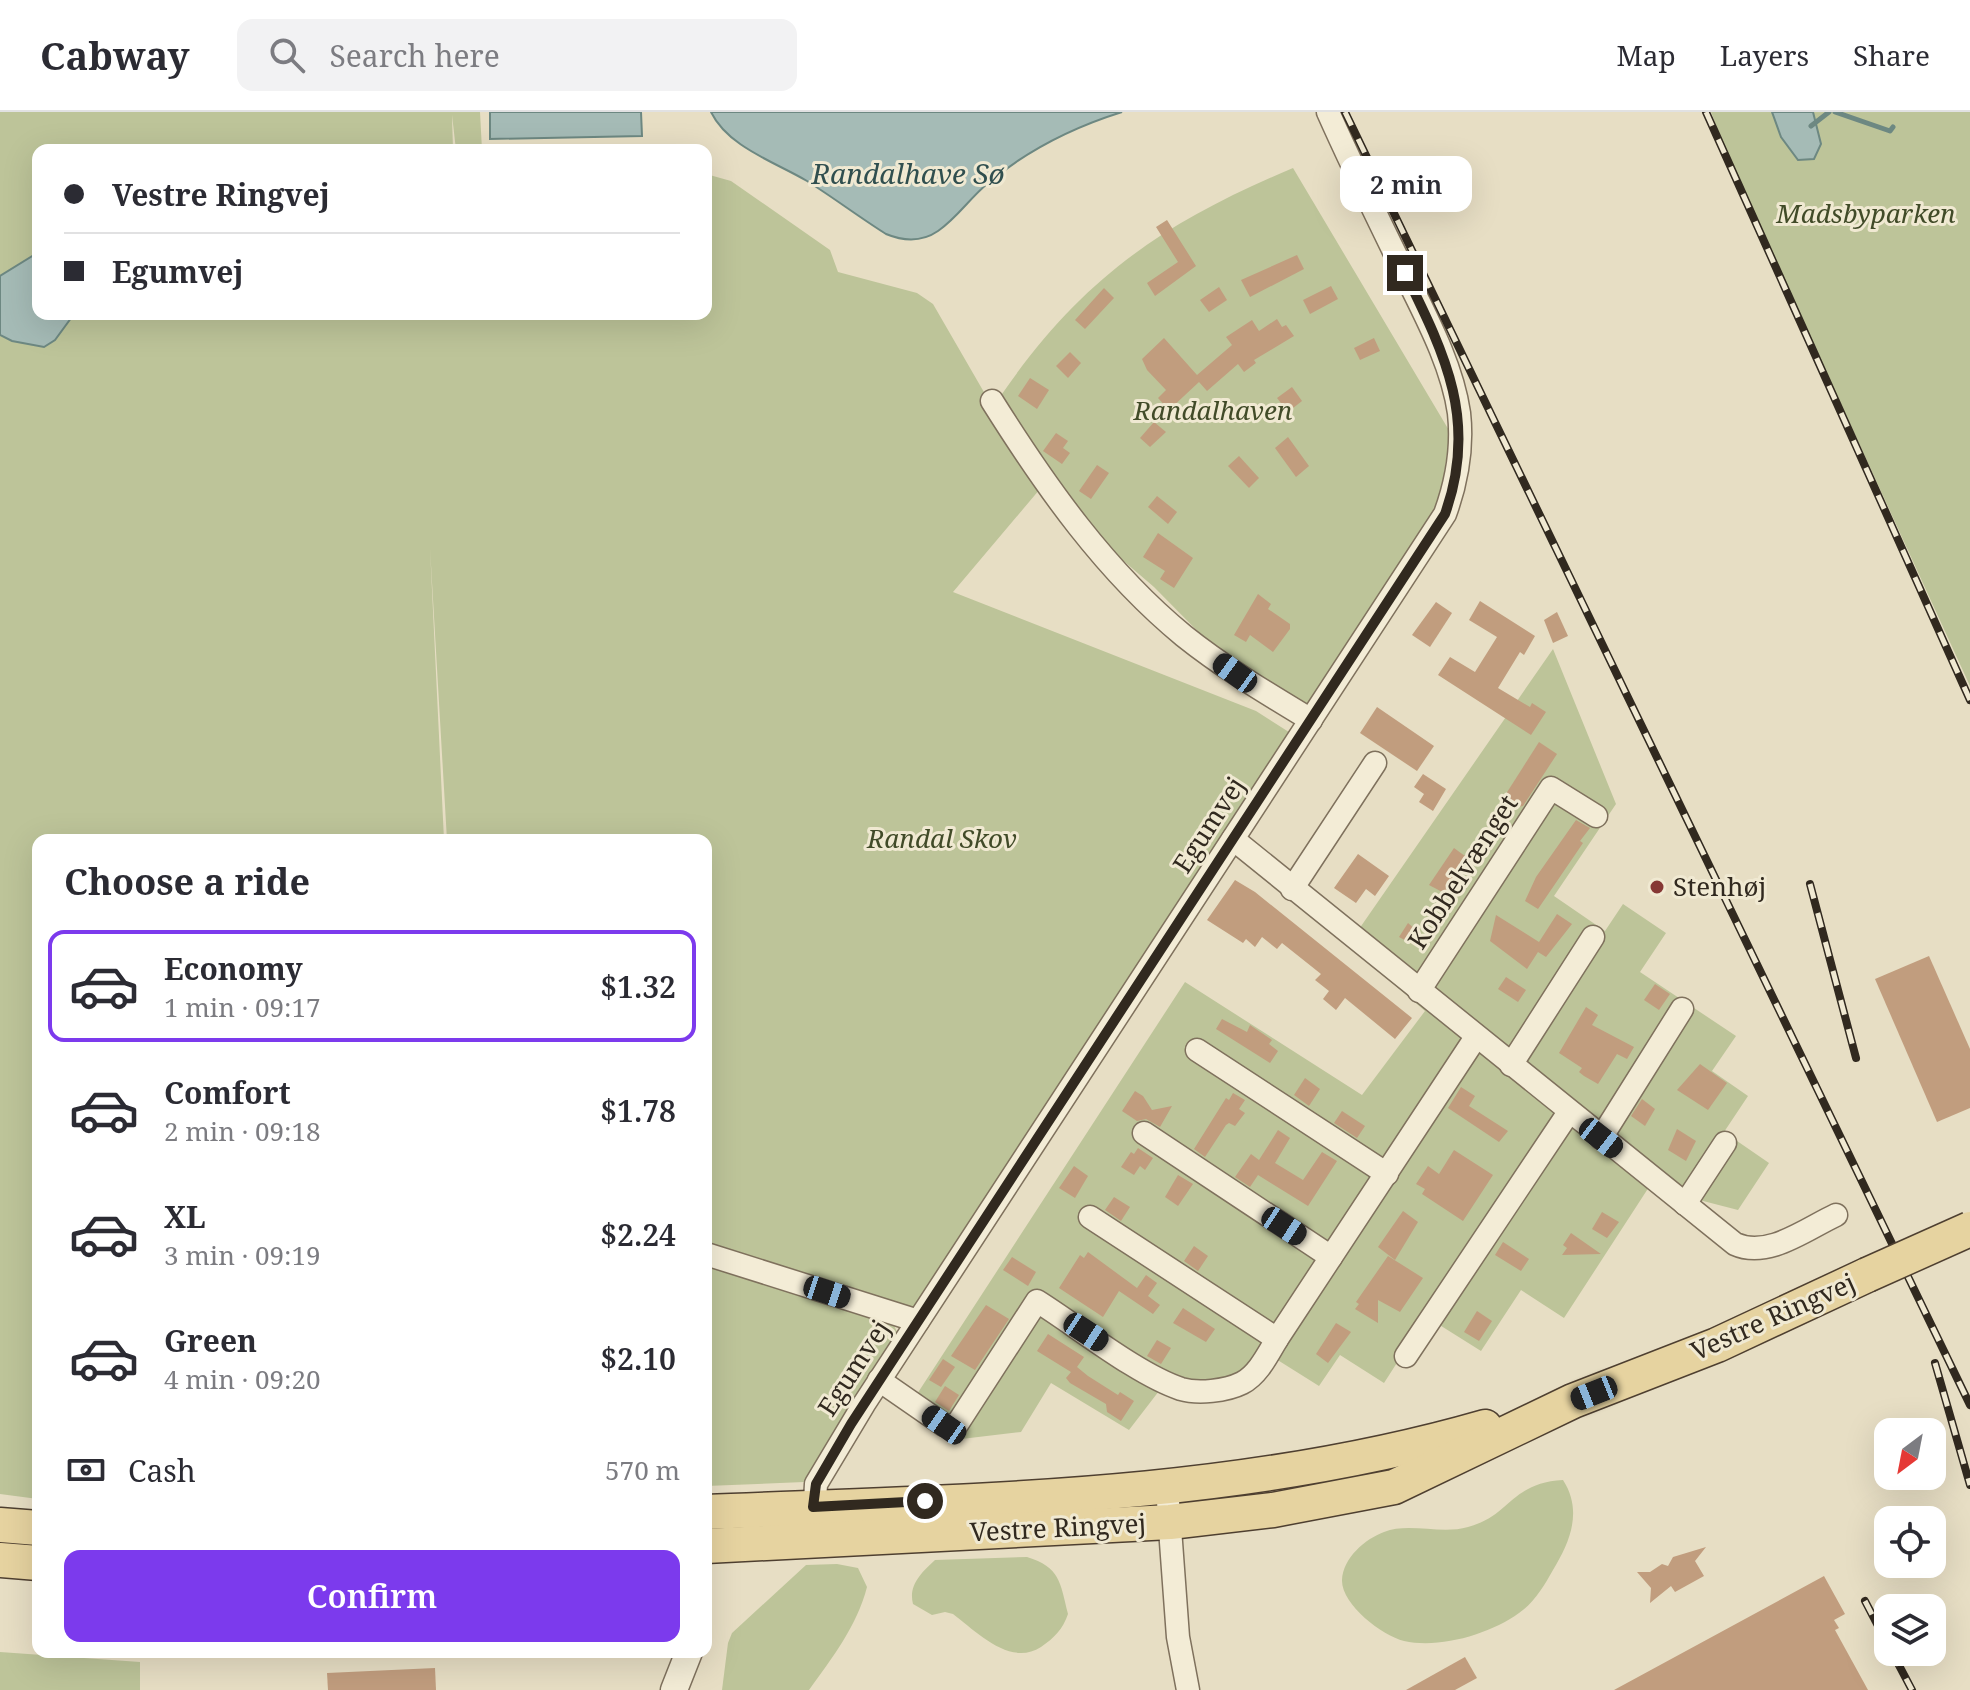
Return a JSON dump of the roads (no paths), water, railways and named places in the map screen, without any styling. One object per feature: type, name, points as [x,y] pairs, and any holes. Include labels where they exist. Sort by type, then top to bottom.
[{"type":"main road","name":"Vestre Ringvej","points":[[712,1513],[814,1523],[1170,1522],[1273,1510],[1394,1487],[1573,1401],[1717,1345],[1970,1229]]},
{"type":"main road","name":"Vestre Ringvej","points":[[712,1545],[814,1523],[1167,1488],[1263,1475],[1400,1448],[1573,1401]]},
{"type":"main road","points":[[0,1525],[32,1528]]},
{"type":"main road","points":[[0,1560],[32,1563]]},
{"type":"street","name":"Egumvej","points":[[814,1523],[816,1484],[826,1465],[1433,537],[1456,483],[1460,449],[1458,411],[1440,352],[1328,112]]},
{"type":"street","points":[[992,401],[1059,502],[1140,597],[1186,637],[1235,673],[1311,720]]},
{"type":"street","points":[[1292,889],[1375,763]]},
{"type":"street","name":"Kobbelvænget","points":[[1419,991],[1551,788],[1596,816]]},
{"type":"street","name":"Kobbelvænget","points":[[1233,839],[1735,1244],[1750,1251],[1765,1249],[1836,1215]]},
{"type":"street","points":[[1511,1065],[1593,937]]},
{"type":"street","points":[[1601,1138],[1682,1009]]},
{"type":"street","points":[[879,1380],[944,1425],[956,1426],[1037,1301],[1159,1380],[1184,1390],[1213,1391],[1242,1383],[1256,1372],[1476,1037]]},
{"type":"street","points":[[1197,1050],[1387,1174]]},
{"type":"street","points":[[1406,1356],[1569,1112]]},
{"type":"street","points":[[1144,1133],[1331,1257]]},
{"type":"street","points":[[1685,1204],[1725,1143]]},
{"type":"street","points":[[1090,1217],[1277,1339]]},
{"type":"street","points":[[712,1256],[918,1321]]},
{"type":"street","name":"Vestre Ringvej","points":[[1167,1488],[1178,1637],[1188,1690]]},
{"type":"street","points":[[674,1690],[687,1658]]},
{"type":"water","points":[[490,112],[641,112],[642,136],[490,139]]},
{"type":"water","name":"Randalhave Sø","points":[[711,112],[1122,112],[1086,125],[1034,151],[987,184],[938,231],[912,239],[886,234],[807,181],[740,144]]},
{"type":"water","points":[[1772,112],[1813,112],[1821,144],[1814,159],[1798,160],[1781,137]]},
{"type":"water","points":[[32,256],[32,320],[70,320],[55,340],[44,347],[12,341],[0,335],[0,276]]},
{"type":"waterway","points":[[1811,126],[1829,112]]},
{"type":"waterway","points":[[1835,112],[1890,131],[1893,127]]},
{"type":"railway","points":[[1345,112],[1970,1405]]},
{"type":"railway","points":[[1706,112],[1970,700]]},
{"type":"railway","points":[[1810,884],[1856,1058]]},
{"type":"railway","points":[[1935,1363],[1970,1485]]},
{"type":"railway","points":[[1865,1601],[1874,1618]]},
{"type":"railway","points":[[1899,1666],[1912,1690]]},
{"type":"place","name":"Stenhøj","points":[[1657,887]]},
{"type":"park label","name":"Madsbyparken","points":[[1866,214]]},
{"type":"park label","name":"Randalhaven","points":[[1213,411]]},
{"type":"park label","name":"Randal Skov","points":[[942,839]]}]
